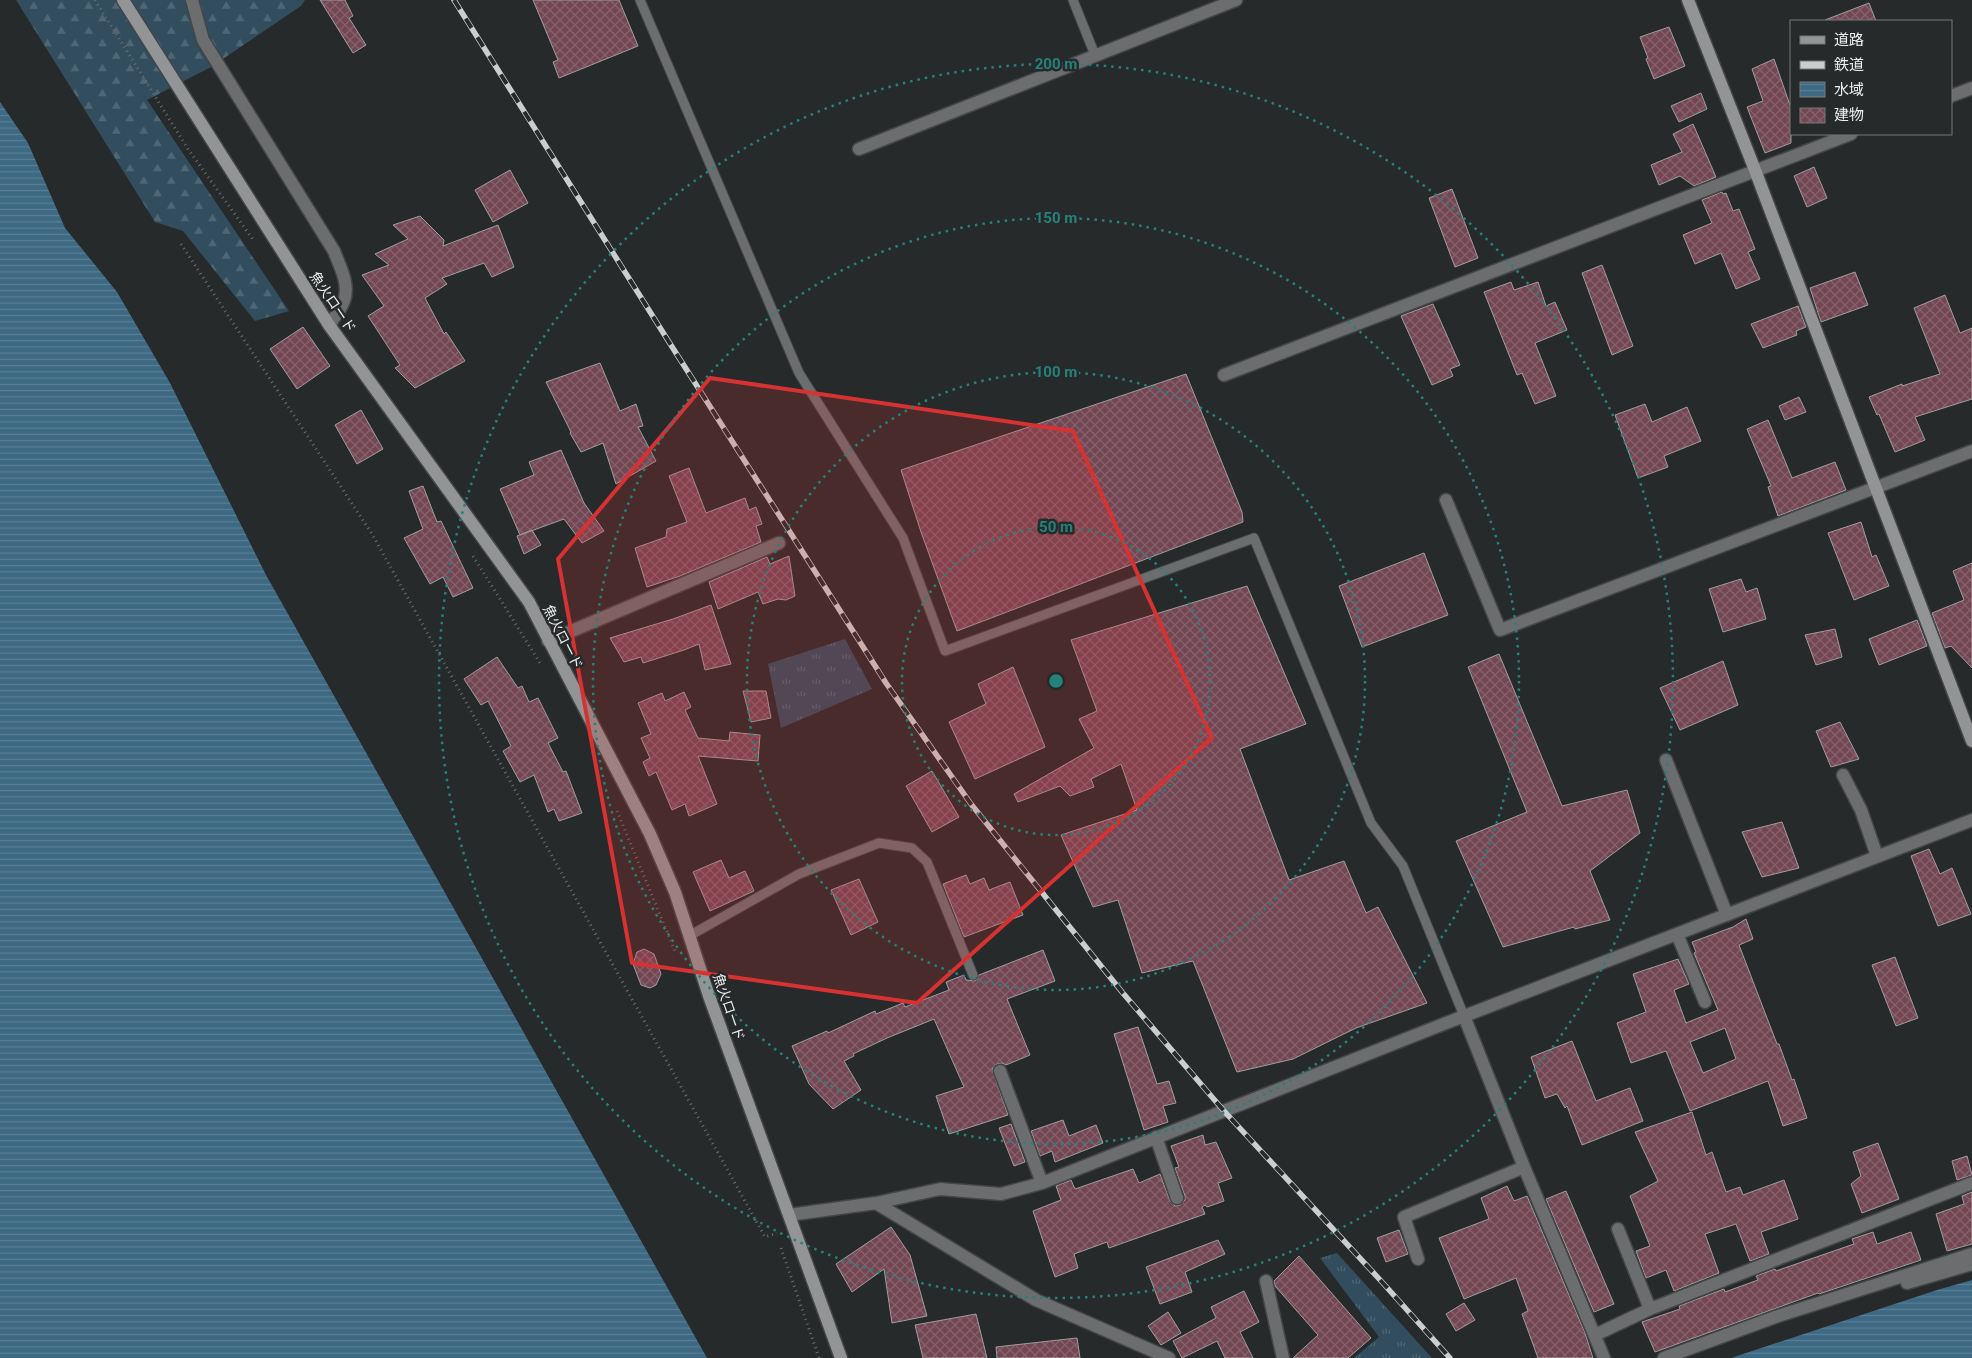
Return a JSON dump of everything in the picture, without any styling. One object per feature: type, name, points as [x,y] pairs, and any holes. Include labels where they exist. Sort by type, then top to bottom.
[{"type":"street","name":"魚火ロード","points":[[122,0],[329,325],[529,602],[650,834],[675,892],[709,996],[841,1358]]},
{"type":"street","points":[[192,0],[204,40],[334,252],[345,282],[345,294],[344,302],[329,325]]},
{"type":"street","points":[[859,149],[1236,0]]},
{"type":"street","points":[[1688,0],[1755,170],[1972,741]]},
{"type":"street","points":[[1952,96],[1972,88]]},
{"type":"street","points":[[1224,375],[1848,135]]},
{"type":"street","points":[[1446,500],[1500,630],[1972,451]]},
{"type":"street","points":[[548,641],[779,543]]},
{"type":"street","points":[[1666,760],[1727,915]]},
{"type":"street","points":[[1843,775],[1861,810],[1877,856]]},
{"type":"street","points":[[789,1215],[876,1203],[940,1190],[1001,1194],[1042,1184],[1156,1137],[1464,1016],[1972,820]]},
{"type":"street","points":[[1677,934],[1705,1002]]},
{"type":"street","points":[[1464,1016],[1524,1167],[1604,1358]]},
{"type":"street","points":[[1000,1071],[1042,1184]]},
{"type":"street","points":[[1156,1137],[1177,1198]]},
{"type":"street","points":[[1418,1259],[1404,1217],[1524,1167]]},
{"type":"street","points":[[1595,1334],[1650,1309],[1972,1183]]},
{"type":"street","points":[[876,1203],[1036,1300],[1169,1358]]},
{"type":"street","points":[[1618,1229],[1650,1309]]},
{"type":"street","points":[[1664,1358],[1778,1316],[1972,1254]]},
{"type":"street","points":[[1687,1358],[1802,1317],[1972,1264]]},
{"type":"street","points":[[1266,1281],[1282,1358]]},
{"type":"lane","points":[[640,0],[799,373],[903,538],[944,651],[1254,538],[1371,824],[1403,866],[1464,1016]]},
{"type":"lane","points":[[1073,0],[1095,56]]},
{"type":"lane","points":[[689,936],[798,874],[879,843],[912,848],[926,862],[973,975]]},
{"type":"path","points":[[95,0],[188,149],[257,245]]},
{"type":"path","points":[[181,244],[372,534],[765,1237],[777,1233]]},
{"type":"path","points":[[470,551],[543,667]]},
{"type":"path","points":[[616,807],[678,960]]},
{"type":"path","points":[[774,1224],[819,1358]]},
{"type":"highlighted area","points":[[710,378],[1073,431],[1212,738],[917,1003],[632,963],[558,559]]},
{"type":"green space","points":[[16,0],[305,0],[301,6],[211,67],[147,100],[289,311],[255,321],[183,231],[155,222]]},
{"type":"green space","points":[[845,639],[872,689],[781,728],[768,664]]},
{"type":"green space","points":[[1337,1253],[1432,1358],[1354,1358],[1379,1337],[1320,1258]]},
{"type":"water","points":[[0,102],[28,143],[65,228],[117,292],[170,383],[266,575],[707,1358],[0,1358]]},
{"type":"water","points":[[1972,1280],[1972,1358],[1731,1358],[1937,1290]]},
{"type":"building","points":[[320,0],[345,0],[353,16],[349,18],[366,45],[353,53]]},
{"type":"building","points":[[533,0],[619,0],[638,46],[559,78],[553,62],[558,60]]},
{"type":"building","points":[[1869,3],[1876,20],[1825,20]]},
{"type":"building","points":[[1669,27],[1685,66],[1654,79],[1640,37]]},
{"type":"building","points":[[1774,59],[1790,105],[1791,143],[1765,153],[1747,107],[1763,101],[1752,69]]},
{"type":"building","points":[[1701,93],[1707,109],[1679,122],[1671,106]]},
{"type":"building","points":[[1693,124],[1716,177],[1694,186],[1680,176],[1659,185],[1651,165],[1682,152],[1673,134]]},
{"type":"building","points":[[1814,167],[1827,198],[1807,207],[1794,176]]},
{"type":"building","points":[[510,170],[528,203],[493,222],[475,190]]},
{"type":"building","points":[[1452,189],[1478,258],[1455,267],[1429,198]]},
{"type":"building","points":[[1722,192],[1723,194],[1726,193],[1733,211],[1739,209],[1755,249],[1748,252],[1760,279],[1736,289],[1721,253],[1695,264],[1683,235],[1712,223],[1702,200]]},
{"type":"building","points":[[420,216],[444,240],[443,246],[498,225],[514,267],[492,277],[484,263],[442,278],[447,284],[425,298],[444,334],[446,332],[465,361],[415,388],[395,368],[400,365],[368,316],[384,306],[362,275],[389,265],[375,254],[408,239],[393,225]]},
{"type":"building","points":[[1602,265],[1633,346],[1612,355],[1582,273]]},
{"type":"building","points":[[1855,272],[1868,305],[1821,322],[1810,288]]},
{"type":"building","points":[[1511,282],[1514,290],[1538,282],[1546,306],[1555,302],[1567,330],[1535,343],[1556,396],[1535,404],[1522,373],[1517,375],[1484,292]]},
{"type":"building","points":[[1945,295],[1960,333],[1972,328],[1972,399],[1915,417],[1925,440],[1895,452],[1879,414],[1877,415],[1869,397],[1902,384],[1902,386],[1940,374],[1914,308]]},
{"type":"building","points":[[1433,304],[1460,365],[1450,369],[1453,376],[1432,385],[1401,316]]},
{"type":"building","points":[[1798,306],[1806,327],[1796,331],[1797,335],[1763,348],[1751,324]]},
{"type":"building","points":[[303,327],[330,366],[297,389],[270,349]]},
{"type":"building","points":[[600,363],[620,411],[636,404],[643,426],[638,427],[656,461],[616,484],[603,443],[581,452],[546,382]]},
{"type":"building","points":[[1186,374],[1242,512],[1243,522],[957,631],[901,470]]},
{"type":"building","points":[[1799,397],[1806,412],[1785,420],[1779,406]]},
{"type":"building","points":[[1645,404],[1652,422],[1687,407],[1701,441],[1664,456],[1668,467],[1638,478],[1615,415]]},
{"type":"building","points":[[361,410],[383,449],[357,464],[335,425]]},
{"type":"building","points":[[1768,420],[1792,478],[1835,462],[1846,490],[1778,516],[1768,487],[1771,486],[1747,429]]},
{"type":"building","points":[[561,450],[584,503],[604,531],[582,543],[564,519],[520,535],[500,489],[534,475],[529,462]]},
{"type":"building","points":[[689,468],[706,513],[745,498],[749,510],[756,507],[762,524],[756,526],[761,542],[680,576],[647,587],[635,548],[666,537],[667,529],[687,522],[669,476]]},
{"type":"building","points":[[423,486],[437,522],[441,521],[473,588],[453,597],[443,577],[430,584],[404,538],[423,529],[409,491]]},
{"type":"building","points":[[1861,522],[1872,557],[1876,555],[1889,586],[1854,600],[1828,533]]},
{"type":"building","points":[[532,530],[541,545],[524,554],[517,536]]},
{"type":"building","points":[[1424,553],[1448,615],[1362,647],[1339,586]]},
{"type":"building","points":[[789,556],[795,596],[786,600],[778,599],[763,604],[758,592],[718,609],[709,582],[767,557],[770,564]]},
{"type":"building","points":[[1972,563],[1972,668],[1951,646],[1945,648],[1932,613],[1964,600],[1953,571]]},
{"type":"building","points":[[1741,579],[1746,592],[1757,588],[1766,619],[1723,632],[1709,589]]},
{"type":"building","points":[[1247,586],[1306,724],[1240,749],[1289,880],[1344,861],[1366,913],[1378,907],[1427,1003],[1356,1028],[1293,1059],[1237,1072],[1193,961],[1142,973],[1118,900],[1093,907],[1061,835],[1137,810],[1121,764],[1091,779],[1094,787],[1070,796],[1060,786],[1018,802],[1014,794],[1094,748],[1079,719],[1097,711],[1071,640]]},
{"type":"building","points":[[711,605],[731,664],[705,670],[699,644],[643,663],[641,657],[624,662],[610,638],[673,619]]},
{"type":"building","points":[[1917,620],[1927,646],[1879,665],[1869,639]]},
{"type":"building","points":[[1835,629],[1842,657],[1816,665],[1805,635]]},
{"type":"building","points":[[1499,654],[1562,806],[1627,790],[1640,833],[1590,871],[1610,920],[1575,929],[1574,927],[1503,947],[1456,841],[1527,812],[1468,667]]},
{"type":"building","points":[[497,657],[518,688],[522,686],[529,702],[538,698],[558,738],[548,743],[563,772],[566,771],[582,813],[559,821],[554,809],[548,812],[534,775],[520,782],[503,751],[511,746],[488,701],[481,705],[464,679]]},
{"type":"building","points":[[1723,661],[1738,705],[1680,730],[1660,688]]},
{"type":"building","points":[[1013,667],[1045,747],[975,779],[949,722],[986,704],[978,684]]},
{"type":"building","points":[[743,691],[766,691],[771,718],[751,722]]},
{"type":"building","points":[[684,692],[691,707],[685,710],[698,738],[729,741],[730,732],[760,735],[758,761],[698,756],[717,804],[689,816],[685,804],[672,810],[656,772],[649,776],[643,762],[650,758],[641,738],[651,734],[638,703],[662,693],[665,701]]},
{"type":"building","points":[[1840,722],[1859,759],[1831,767],[1816,731]]},
{"type":"building","points":[[932,771],[959,817],[932,832],[906,786]]},
{"type":"building","points":[[1782,822],[1799,868],[1762,877],[1742,832]]},
{"type":"building","points":[[1929,849],[1940,874],[1952,868],[1971,914],[1938,926],[1911,856]]},
{"type":"building","points":[[721,860],[729,878],[745,871],[754,891],[710,911],[693,872]]},
{"type":"building","points":[[966,875],[970,884],[984,878],[989,890],[1010,882],[1023,915],[964,937],[943,884]]},
{"type":"building","points":[[859,879],[878,922],[851,935],[831,890]]},
{"type":"building","points":[[1746,919],[1753,939],[1739,945],[1777,1044],[1779,1044],[1792,1080],[1794,1079],[1807,1118],[1783,1126],[1768,1081],[1690,1111],[1666,1051],[1631,1063],[1617,1023],[1646,1012],[1633,974],[1678,959],[1689,984],[1674,990],[1686,1023],[1718,1010],[1694,953],[1696,952],[1692,942],[1733,927]],"holes":[[[1725,1028],[1736,1059],[1703,1073],[1690,1042]]]},
{"type":"building","points":[[644,949],[654,954],[661,974],[656,985],[650,988],[641,985],[633,964],[637,952]]},
{"type":"building","points":[[1043,950],[1055,981],[1007,999],[1030,1055],[1006,1065],[1002,1063],[997,1064],[992,1069],[1008,1115],[949,1134],[936,1096],[964,1087],[934,1019],[887,1038],[853,1054],[854,1056],[844,1061],[861,1090],[833,1109],[809,1084],[792,1046],[827,1031],[828,1033],[875,1011],[876,1014],[903,1003],[905,1007],[949,990],[946,982],[964,975],[966,980],[975,981],[979,975]]},
{"type":"building","points":[[1895,957],[1918,1018],[1896,1026],[1872,965]]},
{"type":"building","points":[[1138,1027],[1157,1084],[1169,1081],[1176,1103],[1163,1106],[1168,1122],[1144,1130],[1114,1034]]},
{"type":"building","points":[[1572,1041],[1596,1101],[1630,1088],[1643,1121],[1582,1145],[1567,1106],[1565,1108],[1557,1094],[1545,1098],[1531,1057]]},
{"type":"building","points":[[1692,1112],[1706,1155],[1712,1152],[1726,1192],[1740,1187],[1743,1195],[1784,1180],[1798,1219],[1761,1232],[1769,1254],[1750,1261],[1736,1224],[1705,1234],[1719,1273],[1674,1291],[1666,1270],[1646,1278],[1636,1251],[1650,1246],[1630,1196],[1658,1181],[1635,1132]]},
{"type":"building","points":[[1063,1120],[1069,1136],[1096,1125],[1103,1143],[1055,1162],[1052,1151],[1040,1156],[1031,1131]]},
{"type":"building","points":[[1011,1124],[1025,1162],[1014,1166],[999,1128]]},
{"type":"building","points":[[1203,1135],[1205,1145],[1216,1142],[1232,1178],[1218,1183],[1224,1201],[1202,1207],[1205,1214],[1109,1248],[1107,1242],[1074,1254],[1078,1268],[1055,1277],[1033,1211],[1061,1200],[1056,1186],[1071,1180],[1075,1189],[1133,1169],[1139,1183],[1160,1174],[1170,1201],[1175,1206],[1180,1205],[1185,1200],[1185,1196],[1175,1168],[1179,1167],[1171,1146]]},
{"type":"building","points":[[1878,1143],[1899,1199],[1862,1213],[1851,1184],[1861,1176],[1853,1152]]},
{"type":"building","points":[[1967,1156],[1972,1175],[1957,1180],[1952,1161]]},
{"type":"building","points":[[1507,1186],[1514,1201],[1527,1196],[1585,1333],[1593,1358],[1538,1358],[1522,1314],[1528,1311],[1516,1278],[1464,1299],[1439,1238],[1489,1219],[1481,1198]]},
{"type":"building","points":[[1566,1191],[1614,1304],[1594,1312],[1546,1199]]},
{"type":"building","points":[[1972,1192],[1972,1244],[1947,1251],[1936,1214],[1964,1204],[1962,1196]]},
{"type":"building","points":[[891,1227],[910,1255],[927,1316],[892,1323],[884,1269],[852,1292],[836,1264]]},
{"type":"building","points":[[1399,1230],[1408,1254],[1386,1262],[1377,1238]]},
{"type":"building","points":[[1873,1232],[1877,1244],[1911,1232],[1921,1260],[1818,1293],[1655,1352],[1642,1322],[1680,1309],[1679,1306],[1724,1289],[1725,1292],[1758,1280],[1756,1276],[1775,1269],[1776,1271],[1854,1244],[1852,1239]]},
{"type":"building","points":[[1218,1240],[1225,1254],[1185,1272],[1192,1292],[1160,1304],[1146,1267]]},
{"type":"building","points":[[1299,1256],[1371,1338],[1348,1358],[1293,1358],[1318,1335],[1275,1286],[1274,1281]]},
{"type":"building","points":[[1244,1291],[1259,1322],[1240,1332],[1253,1358],[1225,1358],[1217,1341],[1182,1358],[1173,1341],[1216,1318],[1211,1307]]},
{"type":"building","points":[[1464,1303],[1475,1320],[1456,1331],[1446,1314]]},
{"type":"building","points":[[1168,1312],[1181,1333],[1161,1345],[1148,1326]]},
{"type":"building","points":[[976,1314],[987,1358],[923,1358],[915,1325]]},
{"type":"building","points":[[1077,1338],[1080,1358],[997,1358],[996,1347]]},
{"type":"railway","points":[[454,0],[886,683],[971,804],[1122,992],[1224,1111],[1450,1358]]}]
